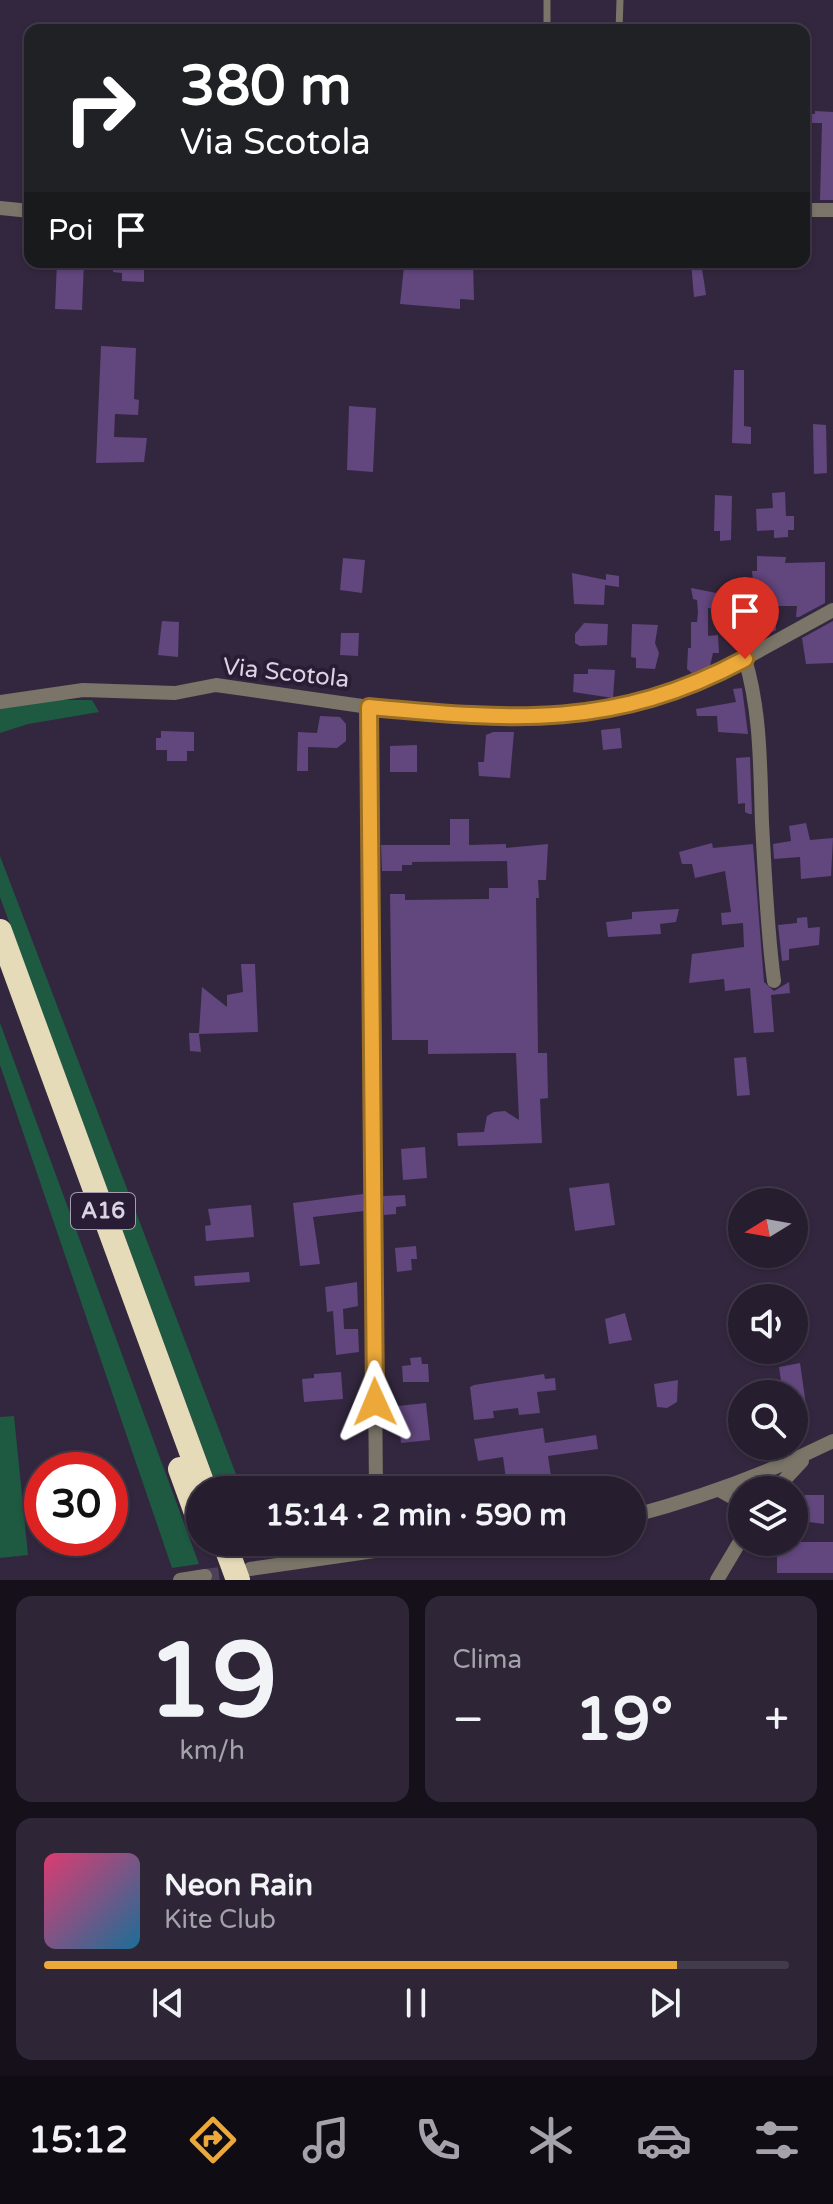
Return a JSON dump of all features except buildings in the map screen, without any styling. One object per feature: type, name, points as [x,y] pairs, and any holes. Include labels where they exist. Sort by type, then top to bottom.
[{"type":"highway","name":"A16","points":[[0,931],[200,1476]]},
{"type":"highway","name":"A16","points":[[0,979],[186,1486]]},
{"type":"highway","points":[[209,1556],[213,1578]]},
{"type":"highway","points":[[232,1556],[244,1575]]},
{"type":"street","points":[[0,208],[24,210]]},
{"type":"street","points":[[810,210],[833,210]]},
{"type":"street","name":"Via Scotola","points":[[0,702],[83,690],[175,693],[216,685],[369,707],[482,718],[563,715],[619,708],[674,693],[745,659],[833,610]]},
{"type":"street","points":[[745,659],[752,681],[761,759],[767,922],[774,981]]},
{"type":"street","points":[[369,707],[376,1476]]},
{"type":"street","points":[[646,1512],[721,1491],[833,1441]]},
{"type":"street","points":[[788,1476],[809,1454]]},
{"type":"street","points":[[721,1491],[728,1495]]},
{"type":"street","points":[[244,1575],[330,1556]]},
{"type":"street","points":[[717,1580],[731,1556]]},
{"type":"street","points":[[180,1580],[213,1578]]},
{"type":"lane","points":[[547,0],[547,24]]},
{"type":"lane","points":[[619,24],[620,0]]},
{"type":"green space","points":[[40,700],[92,700],[99,712],[28,724],[0,733],[0,709]]},
{"type":"green space","points":[[0,856],[237,1476],[213,1476],[0,897]]},
{"type":"green space","points":[[0,1023],[186,1529],[186,1556],[196,1556],[199,1564],[172,1568],[0,1065]]},
{"type":"green space","points":[[14,1416],[24,1515],[24,1555],[0,1558],[0,1417]]},
{"type":"tunnel","points":[[205,1576],[242,1571]]},
{"type":"route","points":[[375,1402],[369,707],[520,719],[619,708],[674,693],[745,659]]}]
